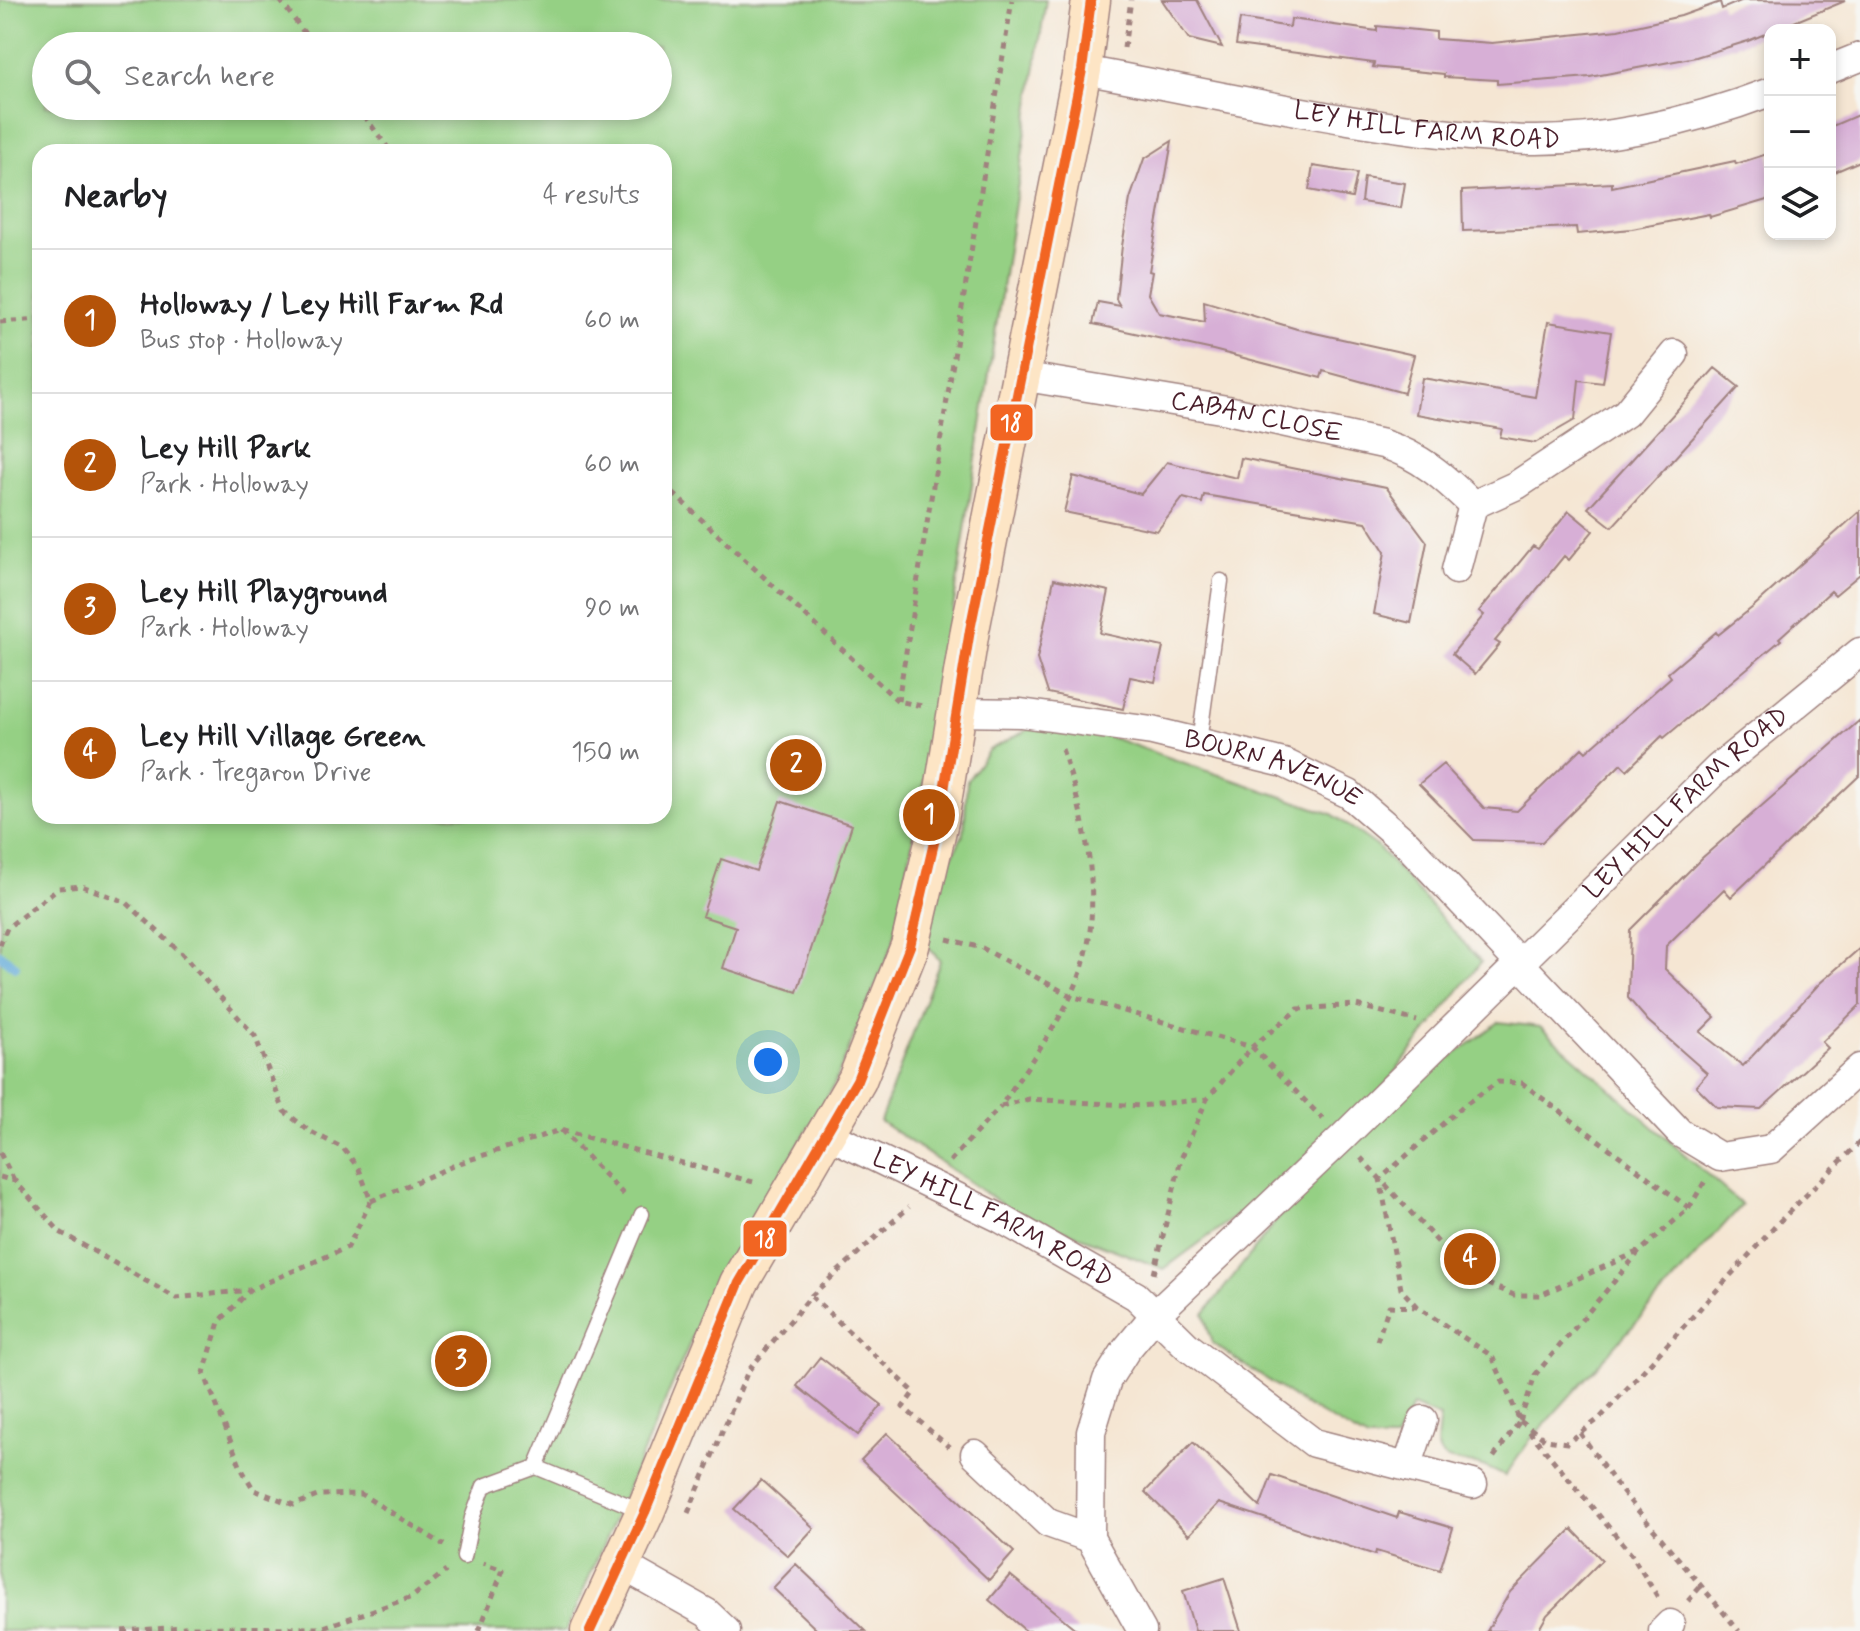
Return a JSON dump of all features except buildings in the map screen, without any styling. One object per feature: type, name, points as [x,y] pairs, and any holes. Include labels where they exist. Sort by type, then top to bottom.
[{"type":"street","points":[[590,1631],[645,1512],[739,1283],[857,1080],[914,930],[939,821],[956,712],[1082,70],[1091,0]]},
{"type":"street","points":[[1836,67],[1860,57]]},
{"type":"street","name":"LEY HILL FARM ROAD","points":[[1082,70],[1372,123],[1511,140],[1613,134],[1708,115],[1764,94]]},
{"type":"street","points":[[1456,570],[1473,505],[1517,485],[1626,413],[1674,354]]},
{"type":"street","name":"CABAN CLOSE","points":[[1020,376],[1227,410],[1383,444],[1405,451],[1434,468],[1473,505]]},
{"type":"street","name":"LEY HILL FARM ROAD","points":[[1090,1538],[1091,1432],[1107,1380],[1146,1306],[1452,1031],[1718,768],[1860,652]]},
{"type":"street","name":"BOURN AVENUE","points":[[956,712],[1052,717],[1152,731],[1284,763],[1349,794],[1407,844],[1680,1133],[1720,1157],[1771,1149],[1860,1068]]},
{"type":"street","name":"LEY HILL FARM ROAD","points":[[825,1133],[1000,1218],[1146,1306],[1247,1395],[1314,1443],[1473,1484]]},
{"type":"street","points":[[1407,1467],[1423,1420]]},
{"type":"street","points":[[975,1454],[1048,1523],[1090,1538],[1142,1631]]},
{"type":"street","points":[[620,1564],[707,1613],[726,1631]]},
{"type":"lane","points":[[1199,742],[1221,581]]},
{"type":"lane","points":[[536,1467],[642,1214]]},
{"type":"lane","points":[[464,1557],[472,1518],[484,1486],[536,1467],[645,1512]]},
{"type":"path","points":[[280,0],[304,32]]},
{"type":"path","points":[[898,701],[1012,0]]},
{"type":"path","points":[[1119,77],[1131,0]]},
{"type":"path","points":[[367,120],[385,144]]},
{"type":"path","points":[[0,322],[32,320]]},
{"type":"path","points":[[672,492],[898,701],[956,712]]},
{"type":"path","points":[[688,1513],[748,1371],[811,1296],[901,1217],[1001,1106],[1071,996],[1089,944],[1090,865],[1079,799],[1052,717]]},
{"type":"path","points":[[0,945],[7,928],[58,888],[82,886],[126,902],[181,953],[255,1036],[284,1111],[309,1131],[343,1148],[359,1169],[371,1201]]},
{"type":"path","points":[[914,930],[982,948],[1071,996],[1252,1047],[1296,1094]]},
{"type":"path","points":[[1146,1306],[1181,1159],[1207,1099],[1252,1047],[1298,1009],[1356,1005],[1452,1031]]},
{"type":"path","points":[[1380,1179],[1464,1105],[1498,1082],[1522,1083],[1689,1208],[1639,1252],[1535,1375],[1520,1421],[1473,1484]]},
{"type":"path","points":[[1001,1106],[1029,1099],[1140,1106],[1207,1099]]},
{"type":"path","points":[[560,1130],[642,1214]]},
{"type":"path","points":[[0,1153],[15,1181],[60,1232],[176,1298],[250,1290],[348,1247],[371,1201],[460,1163],[560,1130],[791,1192]]},
{"type":"path","points":[[1520,1421],[1546,1440],[1567,1443],[1600,1418],[1780,1221],[1860,1142]]},
{"type":"path","points":[[0,1177],[15,1181]]},
{"type":"path","points":[[1380,1179],[1469,1276],[1514,1295],[1540,1295],[1639,1252]]},
{"type":"path","points":[[1380,1179],[1401,1289],[1417,1307],[1492,1356],[1520,1421],[1643,1569],[1651,1592],[1672,1611],[1667,1628]]},
{"type":"path","points":[[250,1290],[219,1322],[204,1373],[241,1468],[254,1490],[294,1505],[320,1495],[361,1494],[464,1557],[503,1570],[479,1631]]},
{"type":"path","points":[[811,1296],[914,1392],[903,1407],[957,1455],[975,1454]]},
{"type":"path","points":[[1377,1341],[1389,1306],[1417,1307]]},
{"type":"path","points":[[1580,1433],[1619,1488],[1739,1631]]},
{"type":"path","points":[[122,1631],[321,1628],[412,1597],[464,1557]]},
{"type":"green space","points":[[0,0],[1046,0],[937,714],[893,944],[833,1087],[718,1278],[566,1631],[0,1631]]},
{"type":"green space","points":[[1052,717],[1332,814],[1378,847],[1481,962],[1346,1135],[1499,1022],[1540,1027],[1742,1205],[1530,1440],[1505,1476],[1482,1466],[1445,1458],[1438,1449],[1437,1441],[1440,1417],[1412,1406],[1395,1440],[1368,1440],[1305,1405],[1212,1343],[1204,1314],[1339,1140],[1164,1269],[1009,1209],[880,1121],[940,961],[914,930],[964,833],[967,781],[989,750]]},
{"type":"waterway","points":[[0,955],[15,966]]},
{"type":"transit line","name":"18","points":[[590,1631],[645,1512],[739,1283],[857,1080],[910,946],[939,821],[970,630],[1082,70],[1091,0]]},
{"type":"place","name":"Ley Hill Park","points":[[796,765]]},
{"type":"place","name":"Holloway / Ley Hill Farm Rd","points":[[929,815]]},
{"type":"place","name":"Ley Hill Village Green","points":[[1470,1259]]},
{"type":"place","name":"Ley Hill Playground","points":[[461,1361]]}]
